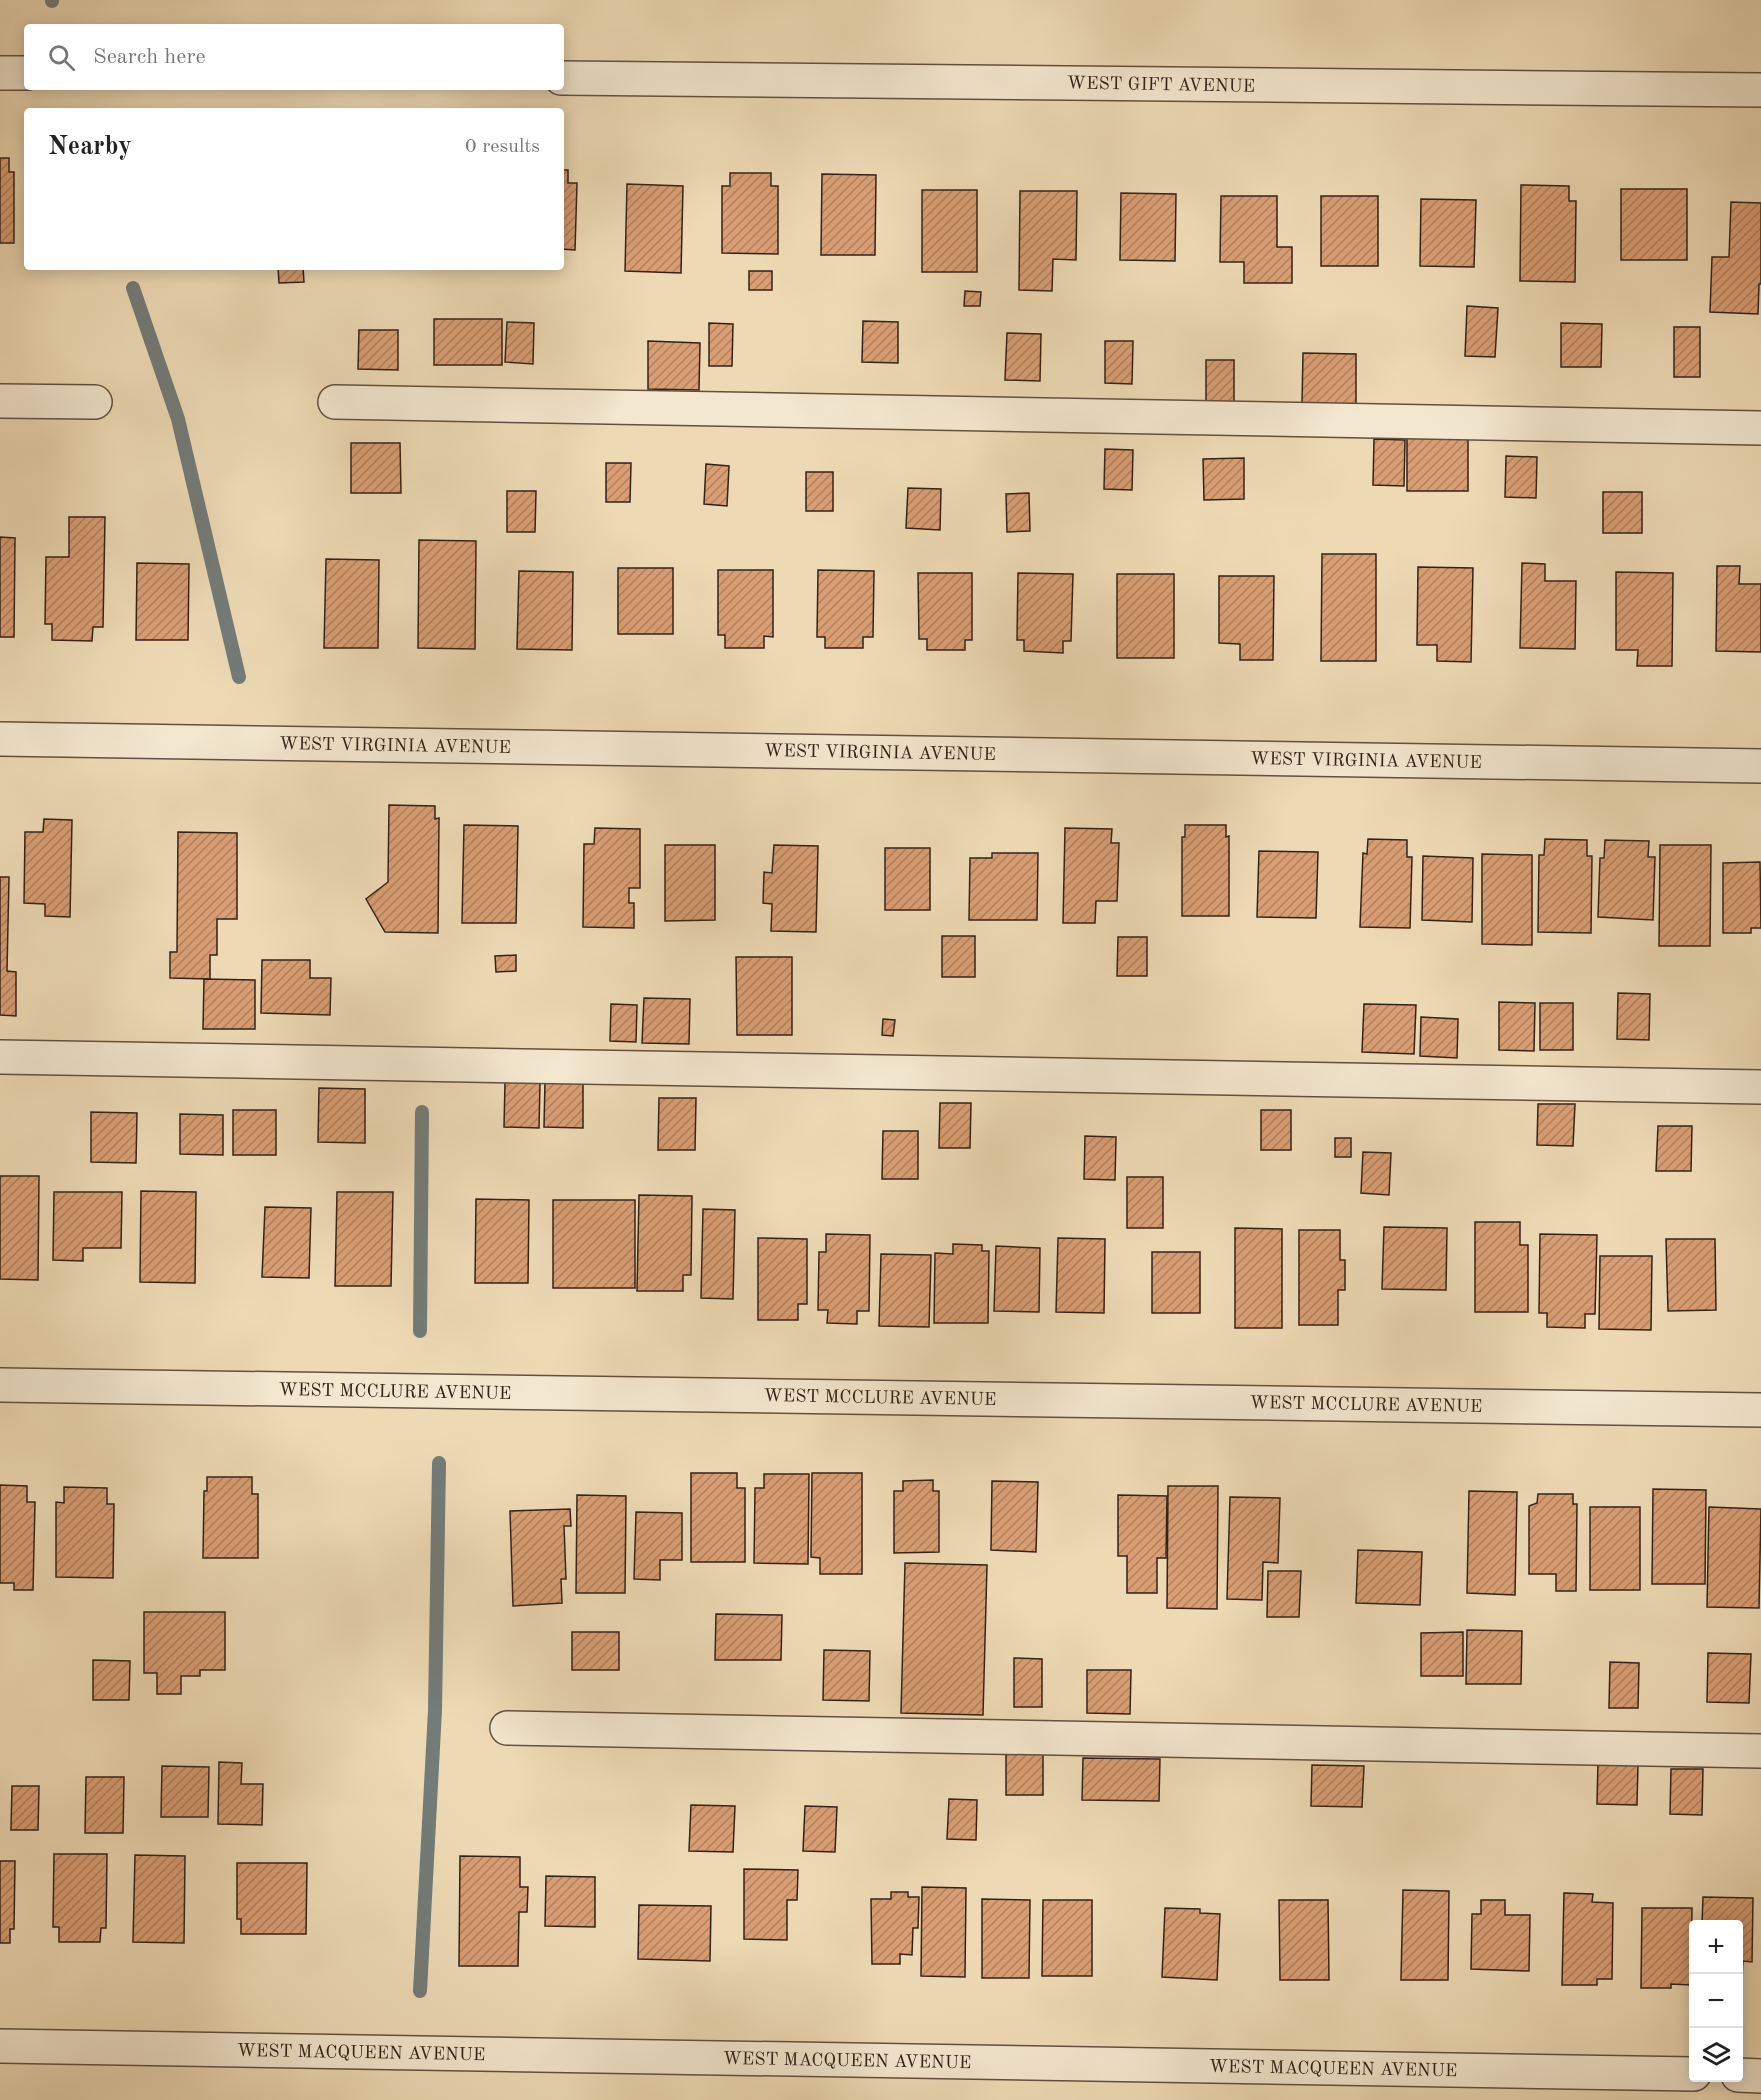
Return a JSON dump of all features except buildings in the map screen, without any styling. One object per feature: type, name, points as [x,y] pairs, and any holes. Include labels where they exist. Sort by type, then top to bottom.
[{"type":"street","points":[[0,73],[24,73]]},
{"type":"street","name":"WEST GIFT AVENUE","points":[[564,78],[1761,90]]},
{"type":"street","points":[[0,401],[95,402]]},
{"type":"street","points":[[335,402],[1761,428]]},
{"type":"street","name":"WEST VIRGINIA AVENUE","points":[[0,739],[1761,766]]},
{"type":"street","points":[[0,1057],[1761,1087]]},
{"type":"street","name":"WEST MCCLURE AVENUE","points":[[0,1385],[1761,1410]]},
{"type":"street","points":[[507,1728],[1761,1751]]},
{"type":"street","name":"WEST MACQUEEN AVENUE","points":[[0,2046],[1689,2074]]},
{"type":"street","points":[[1743,2075],[1761,2076]]},
{"type":"waterway","points":[[133,288],[178,419],[239,677]]},
{"type":"waterway","points":[[420,1331],[422,1112]]},
{"type":"waterway","points":[[420,1991],[435,1710],[439,1463]]}]
